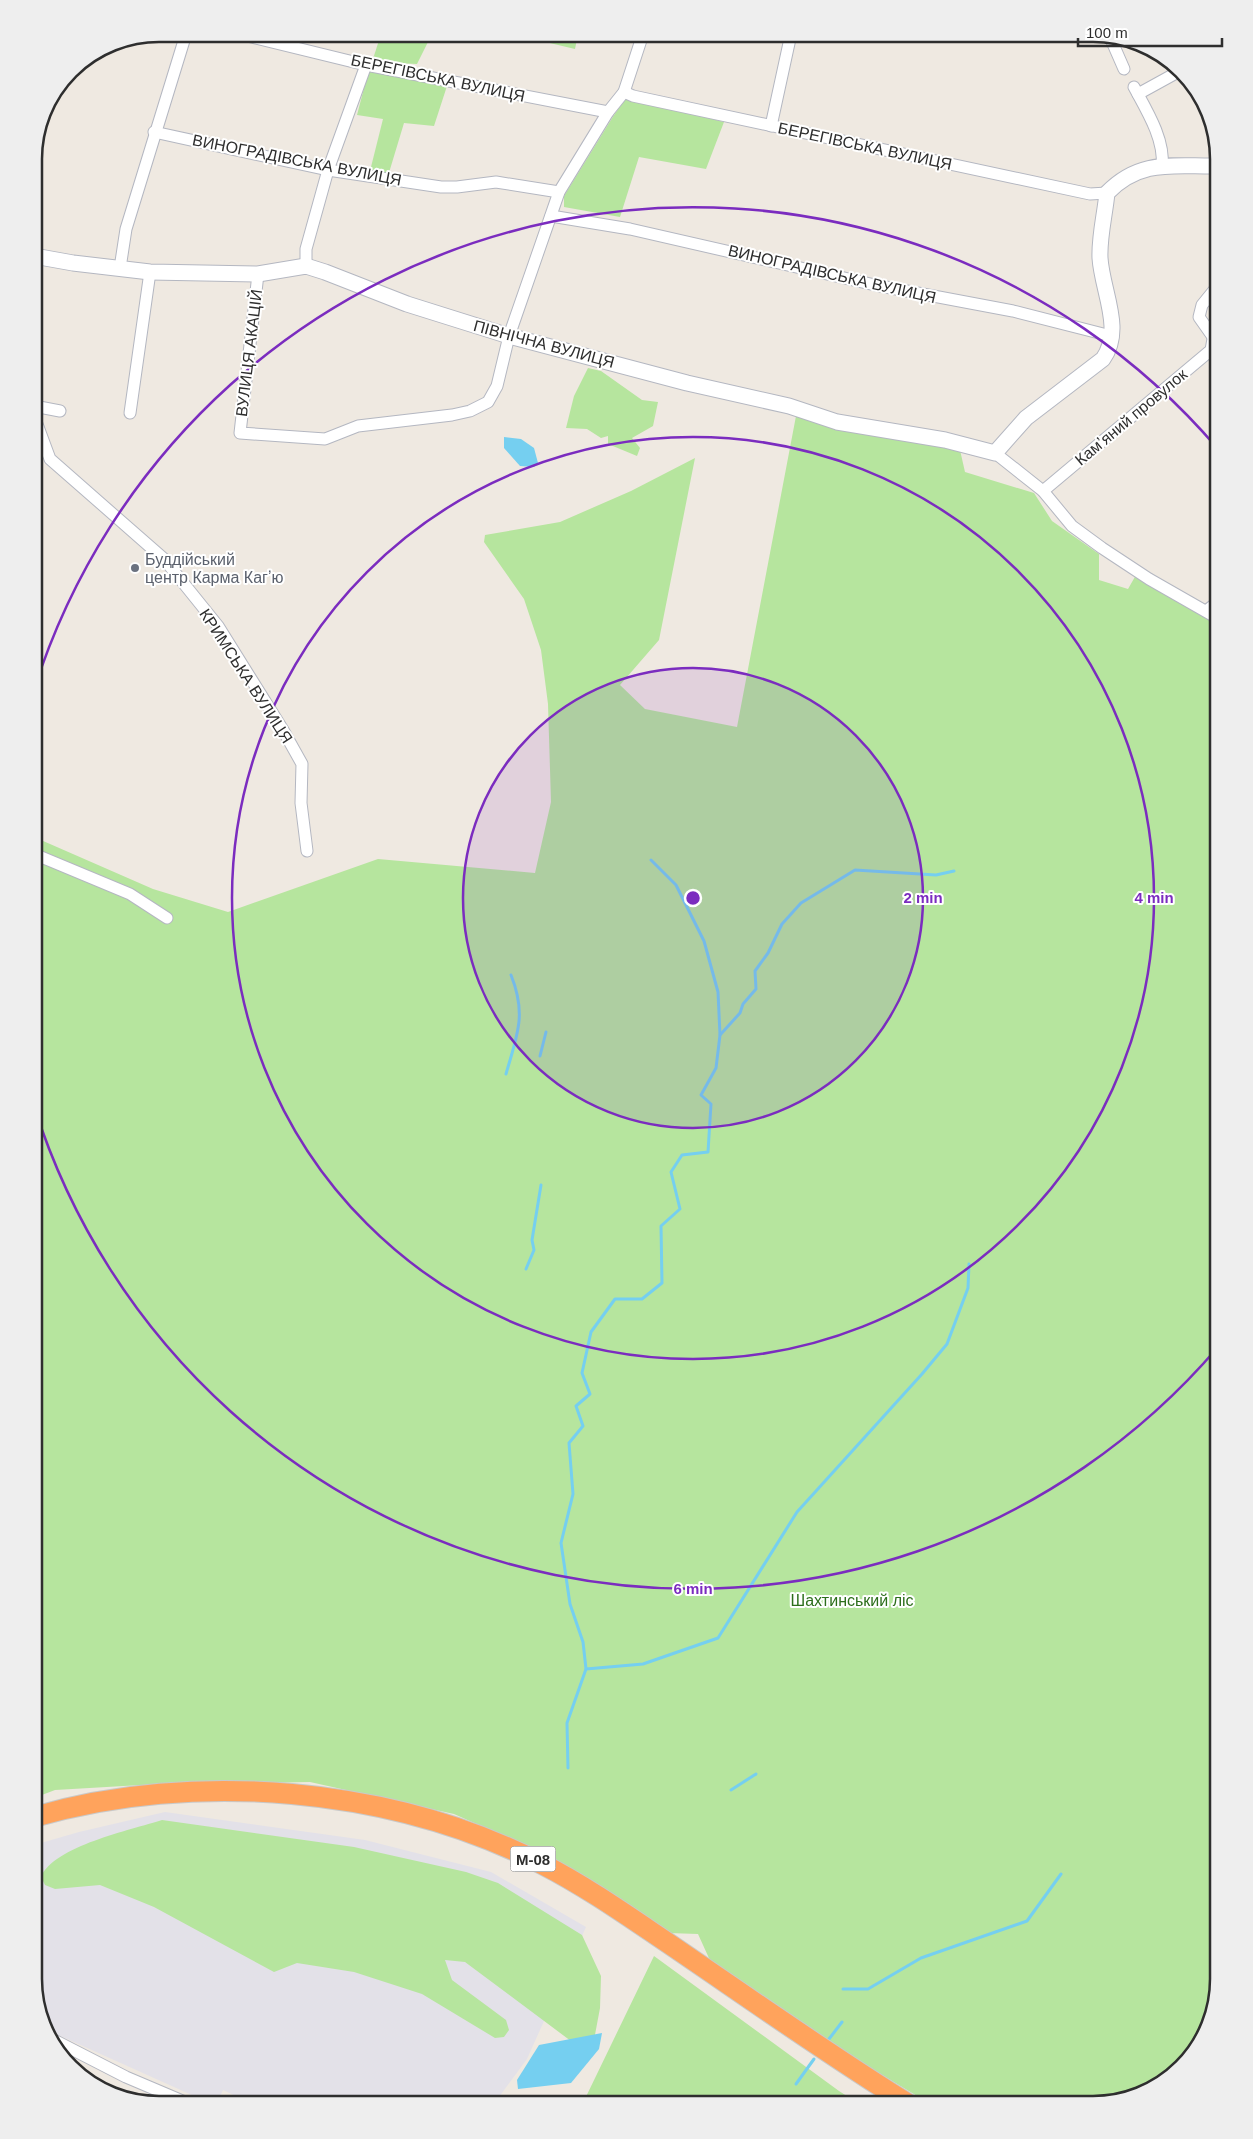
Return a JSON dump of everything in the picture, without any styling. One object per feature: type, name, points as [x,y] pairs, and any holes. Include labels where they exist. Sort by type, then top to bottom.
[{"type":"highway","name":"М-08","points":[[42,1815],[82,1805],[140,1796],[185,1792],[245,1792],[328,1798],[395,1811],[455,1827],[484,1837],[534,1860],[596,1895],[833,2057],[896,2096]]},
{"type":"street","points":[[120,268],[126,229],[154,132],[183,43]]},
{"type":"street","name":"БЕРЕГІВСЬКА ВУЛИЦЯ","points":[[276,43],[366,65],[608,112]]},
{"type":"street","points":[[509,336],[559,192],[608,112],[624,92],[640,43]]},
{"type":"street","points":[[771,126],[789,43]]},
{"type":"street","points":[[1113,45],[1124,69]]},
{"type":"street","points":[[306,266],[306,249],[328,170],[366,65]]},
{"type":"street","points":[[1162,166],[1163,157],[1157,134],[1136,91],[1174,74]]},
{"type":"street","name":"БЕРЕГІВСЬКА ВУЛИЦЯ","points":[[624,92],[633,96],[1090,194],[1107,193]]},
{"type":"street","name":"ВИНОГРАДІВСЬКА ВУЛИЦЯ","points":[[154,132],[328,170],[440,186],[457,187],[496,182],[559,192]]},
{"type":"street","points":[[995,453],[1026,418],[1103,359],[1108,352],[1112,318],[1100,260],[1107,193],[1122,179],[1141,170],[1162,166],[1210,166]]},
{"type":"street","name":"ВИНОГРАДІВСЬКА ВУЛИЦЯ","points":[[552,216],[630,229],[875,285],[1013,311],[1111,336]]},
{"type":"street","name":"ПІВНІЧНА ВУЛИЦЯ","points":[[43,257],[150,272],[258,274],[306,266],[407,304],[509,336],[687,383],[789,406],[837,422],[945,440],[995,453],[1043,490],[1072,526],[1149,579],[1210,613]]},
{"type":"street","points":[[130,413],[150,272]]},
{"type":"street","name":"ВУЛИЦЯ АКАЦІЙ","points":[[258,274],[240,433],[324,439],[358,426],[452,415],[470,411],[488,402],[497,386],[509,336]]},
{"type":"street","points":[[1210,295],[1202,305],[1200,312],[1201,322],[1210,334]]},
{"type":"street","name":"Камʼяний провулок","points":[[1043,490],[1210,351]]},
{"type":"street","points":[[43,408],[60,411]]},
{"type":"street","name":"КРИМСЬКА ВУЛИЦЯ","points":[[43,440],[50,459],[164,559],[218,626],[302,764],[301,803],[307,851]]},
{"type":"street","points":[[1206,611],[1210,608]]},
{"type":"street","points":[[43,858],[130,894],[167,918]]},
{"type":"street","points":[[61,2044],[126,2077],[171,2096]]},
{"type":"shaded area","points":[[165,1812],[365,1840],[491,1872],[586,1927],[527,2059],[500,2096],[236,2096],[223,2090],[220,2096],[194,2096],[57,2034],[55,2031],[43,1995],[42,1843]]},
{"type":"green space","points":[[378,43],[428,43],[417,64],[372,62]]},
{"type":"green space","points":[[550,43],[576,43],[575,49]]},
{"type":"green space","points":[[369,69],[447,86],[434,126],[404,123],[388,176],[370,171],[383,119],[357,115]]},
{"type":"green space","points":[[627,97],[724,122],[706,169],[639,157],[620,217],[564,207],[564,196]]},
{"type":"green space","points":[[588,368],[601,371],[642,400],[658,402],[653,426],[632,438],[640,448],[637,456],[608,444],[608,436],[601,438],[587,429],[566,428],[574,396]]},
{"type":"green space","name":"Шахтинський ліс","points":[[796,416],[845,428],[960,450],[965,472],[1034,493],[1052,521],[1099,554],[1099,580],[1128,589],[1136,575],[1210,619],[1210,1995],[1202,2024],[1186,2051],[1159,2077],[1131,2090],[1109,2096],[917,2096],[713,1967],[698,1934],[668,1933],[616,1896],[551,1857],[454,1814],[310,1782],[141,1785],[55,1790],[42,1795],[43,841],[153,889],[228,912],[378,859],[535,873],[551,802],[548,704],[541,650],[524,599],[484,542],[485,535],[560,522],[631,491],[695,458],[659,640],[620,685],[645,709],[737,727]]},
{"type":"green space","points":[[162,1820],[354,1847],[466,1872],[498,1883],[582,1935],[601,1976],[600,2008],[591,2056],[465,1962],[445,1960],[452,1980],[506,2020],[509,2030],[504,2037],[495,2038],[422,1994],[354,1972],[297,1963],[274,1972],[154,1907],[100,1885],[55,1889],[45,1885],[42,1876],[49,1866],[61,1856],[114,1834]]},
{"type":"green space","points":[[654,1956],[847,2096],[586,2096]]},
{"type":"water","points":[[504,437],[521,439],[534,448],[538,463],[534,467],[520,466],[504,448]]},
{"type":"water","points":[[602,2033],[599,2049],[571,2083],[518,2089],[517,2080],[539,2045]]},
{"type":"waterway","points":[[651,860],[676,885],[704,941],[718,992],[720,1035]]},
{"type":"waterway","points":[[568,1768],[567,1723],[586,1669],[583,1642],[570,1604],[561,1543],[573,1494],[569,1443],[583,1426],[576,1406],[590,1394],[582,1373],[591,1332],[615,1299],[642,1299],[662,1283],[661,1226],[680,1209],[671,1172],[682,1155],[708,1152],[711,1104],[701,1095],[716,1068],[720,1035],[740,1013],[743,1004],[756,989],[755,971],[768,953],[782,924],[801,903],[855,870],[936,875],[954,871]]},
{"type":"waterway","points":[[506,1074],[519,1025],[519,1002],[511,975]]},
{"type":"waterway","points":[[540,1056],[546,1032]]},
{"type":"waterway","points":[[526,1269],[534,1250],[532,1240],[541,1185]]},
{"type":"waterway","points":[[586,1669],[643,1664],[718,1638],[797,1512],[947,1344],[968,1288],[969,1264]]},
{"type":"waterway","points":[[731,1790],[756,1774]]},
{"type":"waterway","points":[[843,1989],[868,1989],[921,1958],[1027,1921],[1061,1874]]},
{"type":"waterway","points":[[829,2039],[842,2022]]},
{"type":"waterway","points":[[796,2084],[814,2059]]},
{"type":"place","name":"Буддійський центр Карма Кагʼю","points":[[135,568]]}]
